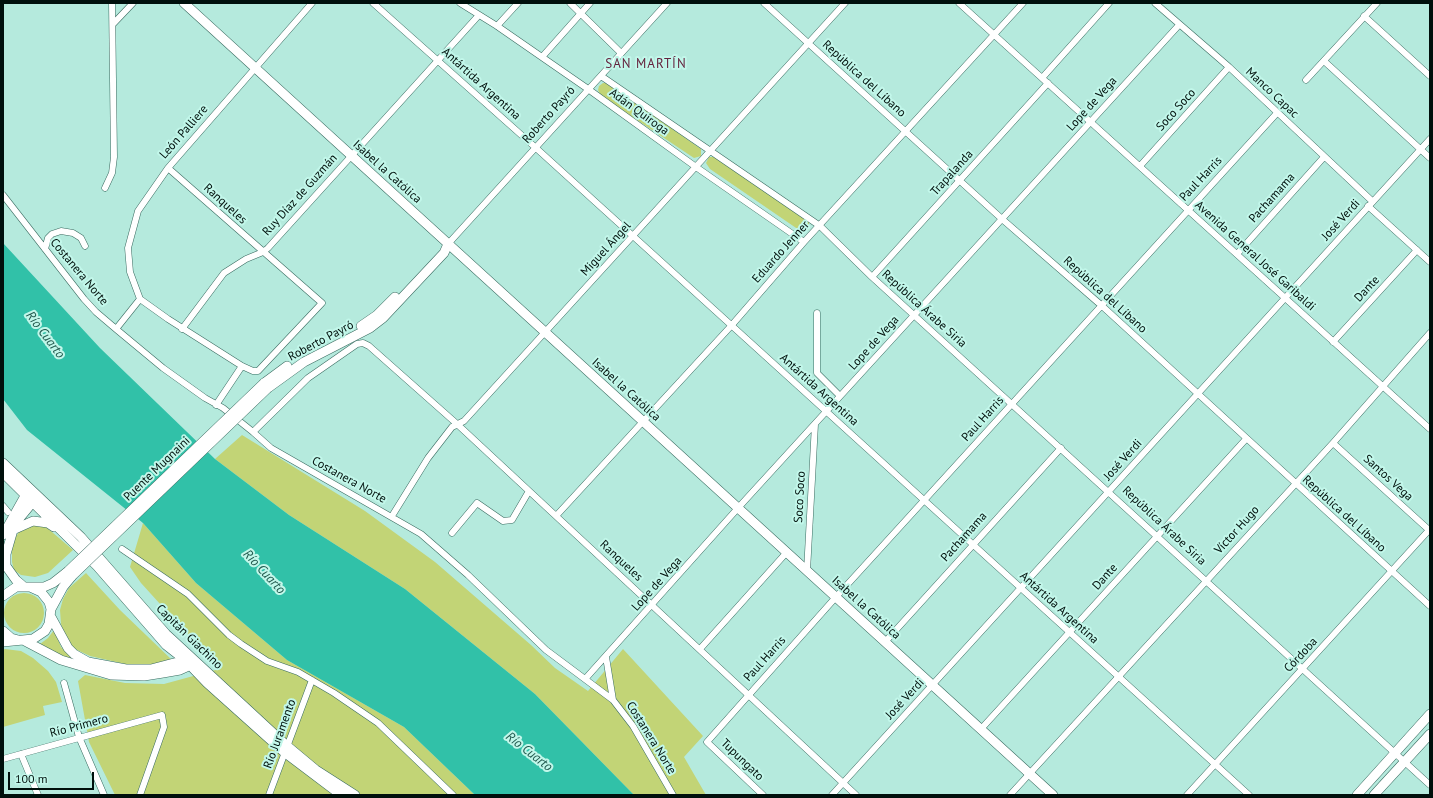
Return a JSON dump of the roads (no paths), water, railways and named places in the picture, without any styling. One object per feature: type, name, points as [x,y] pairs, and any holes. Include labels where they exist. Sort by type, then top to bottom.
[{"type":"main road","name":"Isabel la Católica","points":[[184,3],[1053,795]]},
{"type":"main road","name":"Roberto Payró","points":[[266,386],[313,349],[366,323],[392,300],[440,249],[448,244]]},
{"type":"main road","name":"Puente Mugnaini","points":[[69,574],[266,386]]},
{"type":"main road","name":"Capitán Giachino","points":[[3,463],[30,497],[74,543],[153,632],[190,661]]},
{"type":"main road","points":[[3,473],[30,497]]},
{"type":"main road","points":[[30,497],[13,530],[7,548],[6,566],[16,580],[26,586],[36,589],[46,597],[51,613],[68,648],[74,654],[88,662],[126,669],[151,669],[190,661]]},
{"type":"main road","points":[[3,535],[30,497]]},
{"type":"main road","name":"Capitán Giachino","points":[[30,497],[65,520],[190,661],[207,683],[341,795]]},
{"type":"main road","points":[[13,530],[33,521],[44,522],[48,523],[74,543]]},
{"type":"main road","points":[[3,596],[9,590],[26,586],[44,587],[69,574]]},
{"type":"main road","points":[[3,642],[33,640],[45,631],[51,613],[69,574]]},
{"type":"main road","points":[[3,632],[11,638],[22,641],[61,660],[111,675],[144,676],[180,670],[190,661]]},
{"type":"main road","points":[[1357,795],[1430,714]]},
{"type":"main road","points":[[1374,795],[1430,734]]},
{"type":"main road","name":"Capitán Giachino","points":[[285,749],[355,795]]},
{"type":"street","points":[[105,188],[113,166],[112,3]]},
{"type":"street","points":[[113,24],[133,3]]},
{"type":"street","name":"León Palliere","points":[[140,299],[133,284],[128,260],[131,234],[138,211],[168,168],[254,67],[312,3]]},
{"type":"street","name":"Antártida Argentina","points":[[373,3],[536,148],[1070,632],[1214,765],[1249,795]]},
{"type":"street","name":"Adán Quiroga","points":[[460,3],[542,57],[804,242]]},
{"type":"street","points":[[497,26],[518,3]]},
{"type":"street","points":[[570,3],[621,53]]},
{"type":"street","points":[[542,57],[590,3]]},
{"type":"street","name":"Roberto Payró","points":[[448,244],[667,3]]},
{"type":"street","name":"República del Líbano","points":[[764,3],[959,181],[1101,305],[1294,484],[1430,606]]},
{"type":"street","name":"Miguel Ángel","points":[[392,516],[428,458],[452,427],[464,421],[845,3]]},
{"type":"street","name":"Avenida General José Garibaldi","points":[[960,3],[1430,430]]},
{"type":"street","name":"Eduardo Jenner","points":[[556,516],[731,326],[804,242],[1023,3]]},
{"type":"street","points":[[1042,78],[1109,3]]},
{"type":"street","name":"Manco Capac","points":[[1155,3],[1229,67],[1430,262]]},
{"type":"street","points":[[1306,80],[1376,3]]},
{"type":"street","name":"Ruy Díaz de Guzmán","points":[[182,329],[224,273],[246,259],[263,252],[479,15]]},
{"type":"street","points":[[1364,16],[1430,76]]},
{"type":"street","name":"Lope de Vega","points":[[586,678],[653,605],[738,508],[1179,25]]},
{"type":"street","points":[[1324,61],[1430,158]]},
{"type":"street","name":"Soco Soco","points":[[1140,166],[1229,67]]},
{"type":"street","name":"Adán Quiroga","points":[[601,76],[820,226]]},
{"type":"street","name":"Trapalanda","points":[[872,277],[1048,83]]},
{"type":"street","name":"Paul Harris","points":[[707,742],[748,694],[1011,403],[1277,113]]},
{"type":"street","name":"José Verdi","points":[[832,795],[1430,139]]},
{"type":"street","name":"Pachamama","points":[[1237,254],[1324,158]]},
{"type":"street","name":"Ranqueles","points":[[168,168],[322,303],[263,368],[253,370],[242,366]]},
{"type":"street","name":"Costanera Norte","points":[[3,195],[96,312],[163,368],[254,432],[276,451],[392,516],[421,534],[468,575],[546,650],[569,668],[586,678],[613,700],[633,726],[673,795]]},
{"type":"street","name":"República Árabe Siria","points":[[820,226],[872,277],[1109,491],[1430,785]]},
{"type":"street","points":[[45,249],[48,238],[52,234],[61,231],[73,233],[81,238],[85,246]]},
{"type":"street","name":"Dante","points":[[1333,342],[1417,250]]},
{"type":"street","points":[[116,329],[140,299],[182,329],[242,366],[216,405]]},
{"type":"street","points":[[817,313],[817,373],[840,396]]},
{"type":"street","name":"Víctor Hugo","points":[[1010,795],[1333,442],[1430,333]]},
{"type":"street","name":"Ranqueles","points":[[254,432],[308,378],[357,344],[363,343],[370,346],[700,648],[856,795]]},
{"type":"street","name":"Soco Soco","points":[[807,571],[815,424]]},
{"type":"street","name":"Dante","points":[[981,729],[1246,439]]},
{"type":"street","name":"Santos Vega","points":[[1333,442],[1430,529]]},
{"type":"street","name":"Pachamama","points":[[885,642],[972,544],[1061,448]]},
{"type":"street","points":[[452,533],[477,503],[503,521],[512,520],[529,491]]},
{"type":"street","points":[[3,506],[8,512]]},
{"type":"street","name":"Córdoba","points":[[1187,795],[1430,529]]},
{"type":"street","points":[[122,548],[188,594],[229,636],[267,661],[298,672],[312,680],[378,723],[453,795]]},
{"type":"street","points":[[700,648],[787,552]]},
{"type":"street","points":[[606,657],[613,700]]},
{"type":"street","name":"Río Juramento","points":[[269,795],[312,680]]},
{"type":"street","points":[[64,683],[79,737],[104,795]]},
{"type":"street","name":"Río Primero","points":[[3,759],[162,715],[164,727],[140,795]]},
{"type":"street","name":"Tupungato","points":[[707,742],[763,795]]},
{"type":"street","points":[[21,754],[38,795]]},
{"type":"water","name":"Río Cuarto","points":[[3,243],[100,348],[215,459],[289,515],[405,589],[535,694],[634,795],[475,795],[404,727],[287,660],[196,583],[143,523],[27,430],[3,399]]},
{"type":"district","name":"SAN MARTÍN","points":[[646,64]]}]
